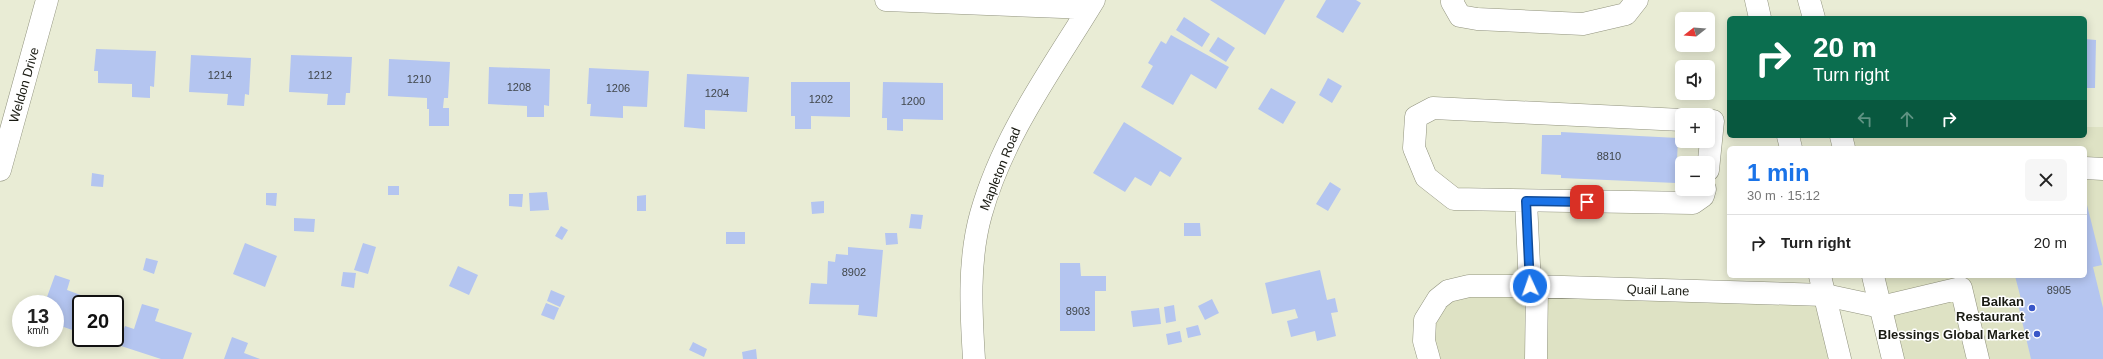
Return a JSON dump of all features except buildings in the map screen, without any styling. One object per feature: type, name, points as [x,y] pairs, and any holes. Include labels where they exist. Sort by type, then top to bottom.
[{"type":"street","name":"Weldon Drive","points":[[0,170],[47,0]]},
{"type":"street","points":[[886,0],[1092,4]]},
{"type":"street","points":[[1454,0],[1452,2],[1460,16],[1477,19],[1583,24],[1626,14],[1636,0]]},
{"type":"street","points":[[1756,0],[1760,16]]},
{"type":"street","points":[[1809,0],[1813,16]]},
{"type":"street","name":"Mapleton Road","points":[[974,359],[972,274],[981,215],[994,177],[1018,123],[1092,4]]},
{"type":"street","points":[[1675,120],[1433,108],[1416,116],[1414,148],[1426,177],[1454,199],[1692,203],[1703,196]]},
{"type":"street","points":[[1711,156],[1717,120]]},
{"type":"street","points":[[2087,168],[2103,169]]},
{"type":"street","points":[[1526,201],[1534,286],[1536,359]]},
{"type":"street","points":[[1873,278],[1893,359]]},
{"type":"street","points":[[1880,307],[1960,282],[1978,359]]},
{"type":"street","points":[[1823,285],[1840,359]]},
{"type":"street","name":"Quail Lane","points":[[1429,359],[1424,341],[1425,320],[1438,299],[1448,291],[1469,286],[1823,285],[1880,307]]},
{"type":"shaded area","points":[[2087,127],[2103,127],[2103,359],[1893,359],[1873,278],[2087,278],[2087,146],[1844,146],[1842,138],[2087,138]]},
{"type":"shaded area","points":[[1469,286],[1825,295],[1840,359],[1429,359],[1438,299]]},
{"type":"place","name":"Balkan Restaurant","points":[[2032,308]]},
{"type":"place","name":"Blessings Global Market","points":[[2037,334]]},
{"type":"route","points":[[1530,286],[1526,201],[1587,202]]}]
